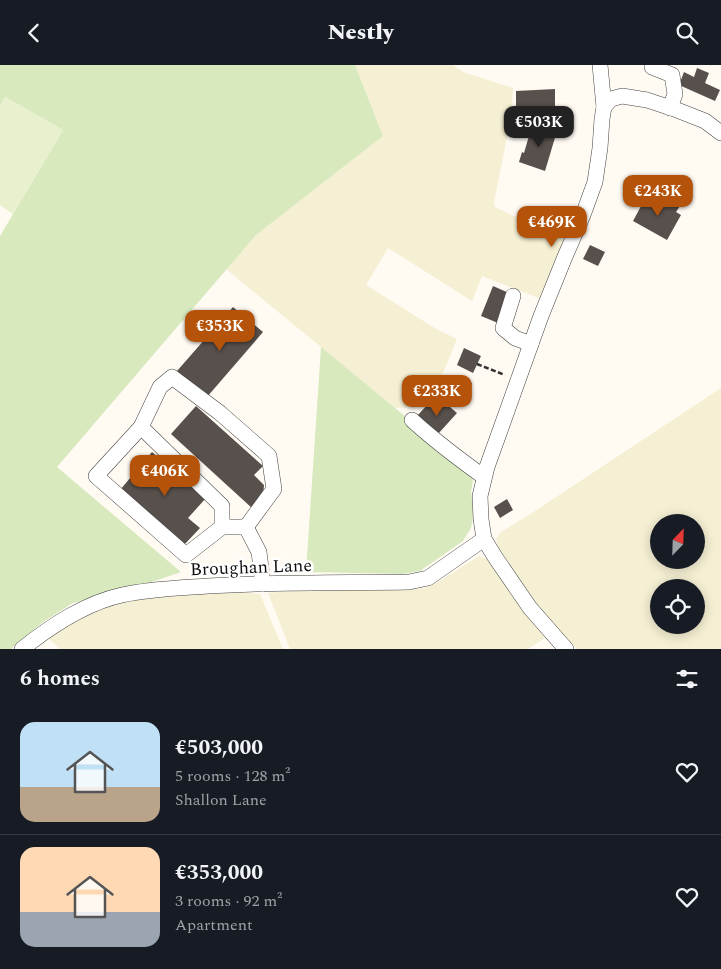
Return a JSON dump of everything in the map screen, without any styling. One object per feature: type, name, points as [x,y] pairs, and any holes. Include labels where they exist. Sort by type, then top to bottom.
[{"type":"street","points":[[566,649],[530,608],[484,539],[480,519],[480,496],[487,467],[541,316],[584,215],[595,182],[604,107],[600,65]]},
{"type":"street","points":[[653,65],[652,67],[672,75],[675,94],[670,108]]},
{"type":"street","points":[[604,107],[611,99],[622,96],[647,100],[705,121],[721,133]]},
{"type":"street","points":[[513,296],[503,328],[515,338],[531,344]]},
{"type":"street","points":[[172,377],[220,413],[269,456],[274,489],[246,527],[222,527],[186,555],[96,476],[141,427],[160,387],[172,377]]},
{"type":"street","points":[[412,420],[448,451],[484,477]]},
{"type":"street","points":[[141,427],[222,506],[222,527]]},
{"type":"street","points":[[246,527],[258,552],[263,584]]},
{"type":"street","name":"Broughan Lane","points":[[22,649],[68,617],[95,604],[121,595],[169,589],[263,584],[409,582],[428,578],[484,539]]},
{"type":"path","points":[[477,364],[518,381]]},
{"type":"shaded area","points":[[355,65],[453,65],[463,72],[513,88],[512,112],[494,203],[495,207],[564,240],[541,299],[482,276],[472,301],[388,248],[366,285],[438,330],[457,339],[429,403],[419,407],[395,408],[226,269],[256,235],[383,136]]},
{"type":"shaded area","points":[[721,388],[721,649],[577,649],[529,596],[498,546],[496,539],[501,532]]},
{"type":"shaded area","points":[[479,556],[487,559],[545,638],[528,649],[290,649],[268,593],[325,588],[373,587],[408,590],[425,588]]},
{"type":"shaded area","points":[[240,592],[260,594],[283,649],[60,649],[48,638],[85,615],[143,597],[188,593]]},
{"type":"green space","points":[[0,65],[355,65],[383,136],[256,235],[57,467],[181,572],[137,587],[73,603],[43,622],[11,649],[0,649],[0,236],[63,130],[5,97],[0,106]]},
{"type":"green space","points":[[5,97],[63,130],[13,214],[0,205],[0,106]]},
{"type":"green space","points":[[321,347],[474,473],[471,492],[474,513],[471,528],[463,541],[420,571],[403,574],[306,572]]},
{"type":"building","points":[[697,68],[709,73],[705,83],[720,90],[715,101],[679,85],[684,72],[694,77]]},
{"type":"building","points":[[555,89],[555,117],[521,116],[516,113],[516,91]]},
{"type":"building","points":[[542,126],[557,131],[545,171],[519,162],[522,152],[524,153],[531,129],[540,132]]},
{"type":"building","points":[[647,195],[663,204],[666,198],[680,206],[676,212],[681,215],[667,240],[633,221]]},
{"type":"building","points":[[590,245],[605,252],[598,266],[583,259]]},
{"type":"building","points":[[493,286],[509,293],[498,323],[481,316]]},
{"type":"building","points":[[233,307],[263,332],[207,397],[177,371]]},
{"type":"building","points":[[464,348],[481,356],[473,373],[457,365]]},
{"type":"building","points":[[463,380],[472,383],[462,405],[454,401]]},
{"type":"building","points":[[444,402],[457,413],[438,434],[417,416],[429,403],[437,410]]},
{"type":"building","points":[[196,406],[263,466],[254,475],[264,485],[263,498],[253,509],[171,434]]},
{"type":"building","points":[[152,452],[206,498],[188,518],[200,528],[184,545],[120,490]]},
{"type":"building","points":[[507,499],[513,510],[500,518],[494,507]]}]
